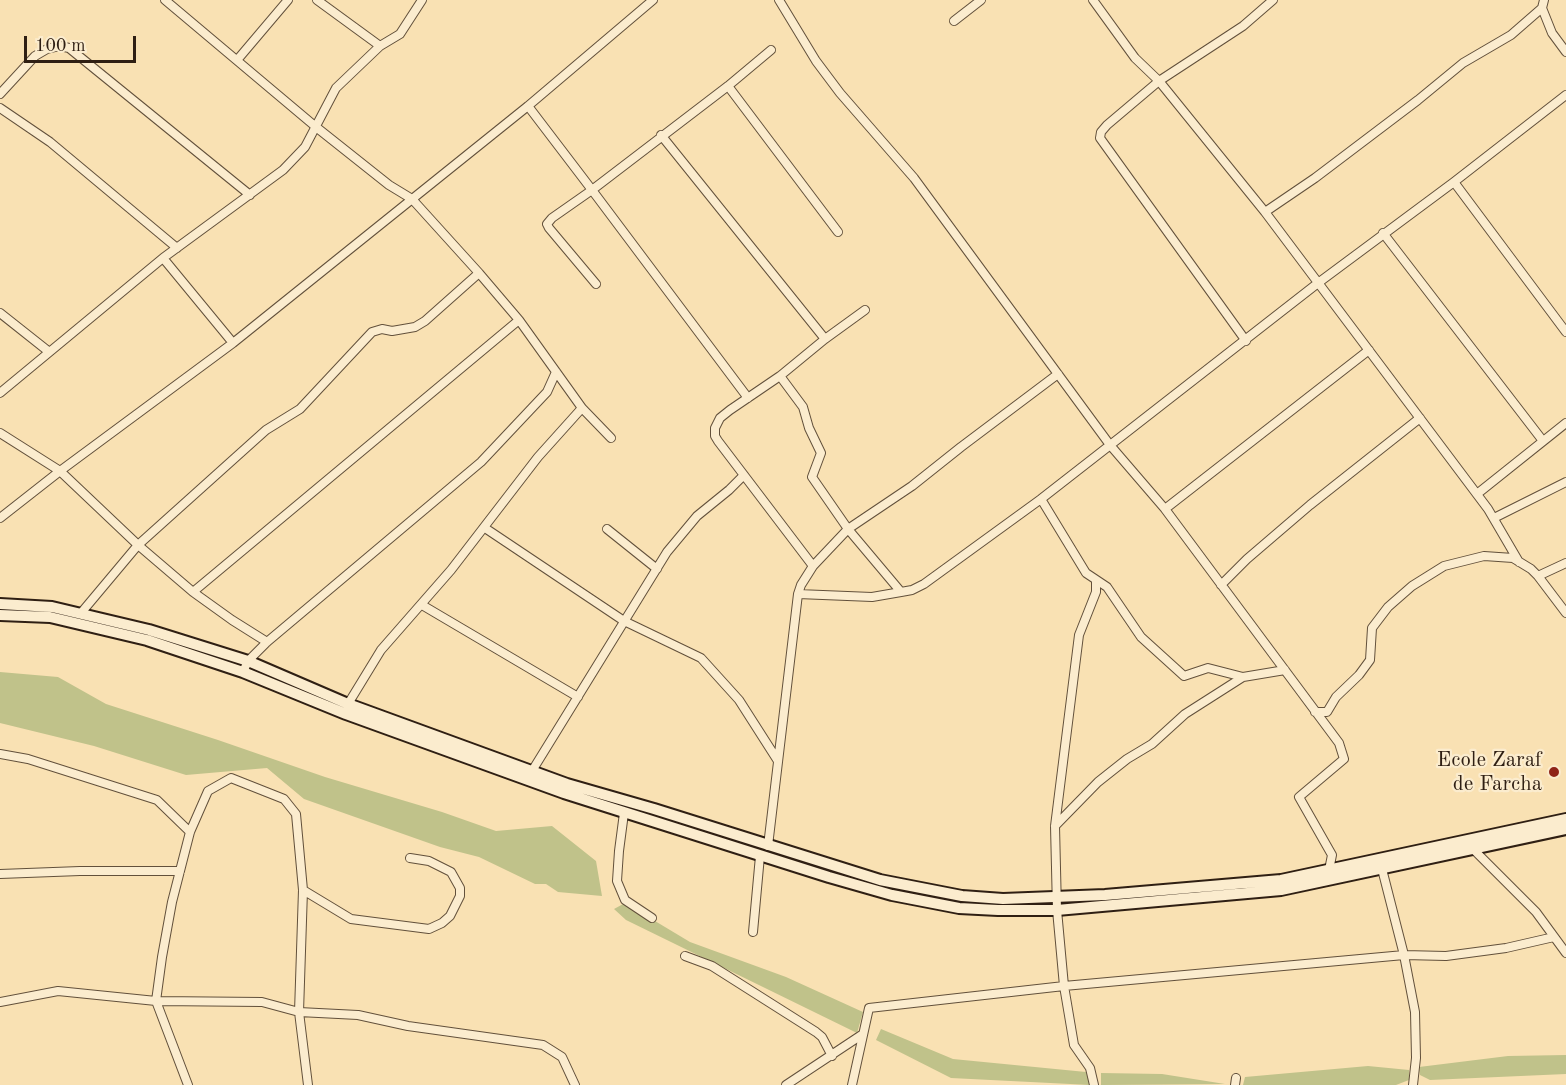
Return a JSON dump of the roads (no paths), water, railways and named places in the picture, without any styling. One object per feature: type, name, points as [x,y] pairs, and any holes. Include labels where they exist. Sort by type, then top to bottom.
[{"type":"street","points":[[165,0],[238,59],[316,127],[389,185],[412,199],[519,320],[582,408],[611,438]]},
{"type":"street","points":[[238,59],[288,0]]},
{"type":"street","points":[[317,0],[381,46]]},
{"type":"street","points":[[0,393],[163,258],[283,170],[305,147],[336,88],[381,46],[400,34],[422,0]]},
{"type":"street","points":[[0,518],[232,343],[528,106],[652,0]]},
{"type":"street","points":[[779,0],[816,61],[840,93],[914,178],[1110,446],[1165,509],[1339,743],[1344,759],[1299,797],[1332,855],[1329,870]]},
{"type":"street","points":[[954,21],[981,0]]},
{"type":"street","points":[[1093,0],[1135,58],[1159,81],[1265,212],[1477,494],[1520,562]]},
{"type":"street","points":[[1246,340],[1100,138],[1107,124],[1159,81],[1242,26],[1273,0]]},
{"type":"street","points":[[1265,212],[1315,178],[1418,100],[1462,63],[1510,35],[1543,4],[1552,33],[1566,52]]},
{"type":"street","points":[[0,94],[35,56],[47,49],[60,46],[69,48],[250,195]]},
{"type":"street","points":[[596,284],[547,224],[728,86],[771,50]]},
{"type":"street","points":[[728,86],[838,232]]},
{"type":"street","points":[[798,594],[872,597],[912,590],[924,584],[1041,499],[1318,283],[1566,95]]},
{"type":"street","points":[[528,106],[748,398]]},
{"type":"street","points":[[0,108],[50,142],[177,248]]},
{"type":"street","points":[[661,135],[825,339]]},
{"type":"street","points":[[1454,182],[1566,332]]},
{"type":"street","points":[[1383,233],[1543,441]]},
{"type":"street","points":[[163,258],[232,343]]},
{"type":"street","points":[[81,613],[138,545],[266,430],[300,409],[372,332],[382,329],[392,331],[415,327],[425,321],[479,273]]},
{"type":"street","points":[[813,566],[718,441],[714,431],[720,418],[780,376],[865,310]]},
{"type":"street","points":[[0,313],[48,351]]},
{"type":"street","points":[[193,592],[519,320]]},
{"type":"street","points":[[1165,509],[1368,350]]},
{"type":"street","points":[[243,672],[248,661],[267,642],[481,462],[547,392],[556,372]]},
{"type":"street","points":[[768,846],[798,594],[801,585],[813,566],[848,529],[912,486],[1058,374]]},
{"type":"street","points":[[780,376],[803,407],[809,428],[821,453],[812,477],[848,529],[901,592]]},
{"type":"street","points":[[348,704],[381,650],[422,605],[485,528],[538,457],[582,408]]},
{"type":"street","points":[[1221,585],[1246,560],[1310,505],[1420,418]]},
{"type":"street","points":[[1477,494],[1566,423]]},
{"type":"street","points":[[0,433],[60,471],[138,545],[193,592],[267,642]]},
{"type":"street","points":[[532,771],[667,552],[698,516],[744,475]]},
{"type":"street","points":[[1494,518],[1566,482]]},
{"type":"street","points":[[1041,499],[1086,573],[1107,587],[1141,637],[1184,676],[1208,668],[1243,677]]},
{"type":"street","points":[[485,528],[624,621],[701,658],[739,700],[778,761]]},
{"type":"street","points":[[607,529],[657,569]]},
{"type":"street","points":[[1315,712],[1328,712],[1336,697],[1359,675],[1370,660],[1372,628],[1388,607],[1405,591],[1444,566],[1484,556],[1513,558],[1538,576],[1566,613]]},
{"type":"street","points":[[1538,576],[1566,563]]},
{"type":"street","points":[[1094,1085],[1090,1068],[1074,1045],[1064,986],[1057,910],[1055,826],[1079,635],[1096,592],[1096,581]]},
{"type":"street","points":[[0,604],[52,607],[149,630],[248,661],[348,704],[567,784],[880,880],[962,896],[1003,899],[1105,895],[1281,880],[1566,819]]},
{"type":"street","points":[[422,605],[579,697]]},
{"type":"street","points":[[0,615],[50,617],[147,640],[243,672],[450,753],[624,813],[840,880],[923,902],[998,910],[1057,910],[1281,890],[1566,830]]},
{"type":"street","points":[[1055,826],[1098,782],[1127,759],[1152,744],[1185,714],[1243,677],[1285,670]]},
{"type":"street","points":[[0,754],[28,759],[157,800],[190,832]]},
{"type":"street","points":[[188,1085],[156,1001],[164,946],[190,832],[208,791],[231,778],[284,799],[296,814],[303,890],[299,1012],[308,1085]]},
{"type":"street","points":[[624,813],[617,881],[625,900],[652,918]]},
{"type":"street","points":[[1473,849],[1536,912],[1564,951]]},
{"type":"street","points":[[753,932],[760,856]]},
{"type":"street","points":[[303,890],[351,919],[429,928],[442,923],[450,916],[460,896],[460,888],[451,872],[429,861],[410,858]]},
{"type":"street","points":[[1382,869],[1404,955],[1415,1012],[1416,1058],[1413,1085]]},
{"type":"street","points":[[0,874],[180,871]]},
{"type":"street","points":[[852,1085],[869,1008],[1064,986],[1404,955],[1456,954],[1506,948],[1554,937]]},
{"type":"street","points":[[1564,951],[1561,942],[1566,940]]},
{"type":"street","points":[[685,956],[712,966],[816,1032],[822,1037],[832,1056]]},
{"type":"street","points":[[0,1002],[58,991],[156,1001],[262,1002],[299,1012],[358,1015],[408,1026],[543,1045],[562,1057],[575,1085]]},
{"type":"street","points":[[787,1085],[863,1034]]},
{"type":"place","name":"Ecole Zaraf de Farcha","points":[[1554,772]]}]
